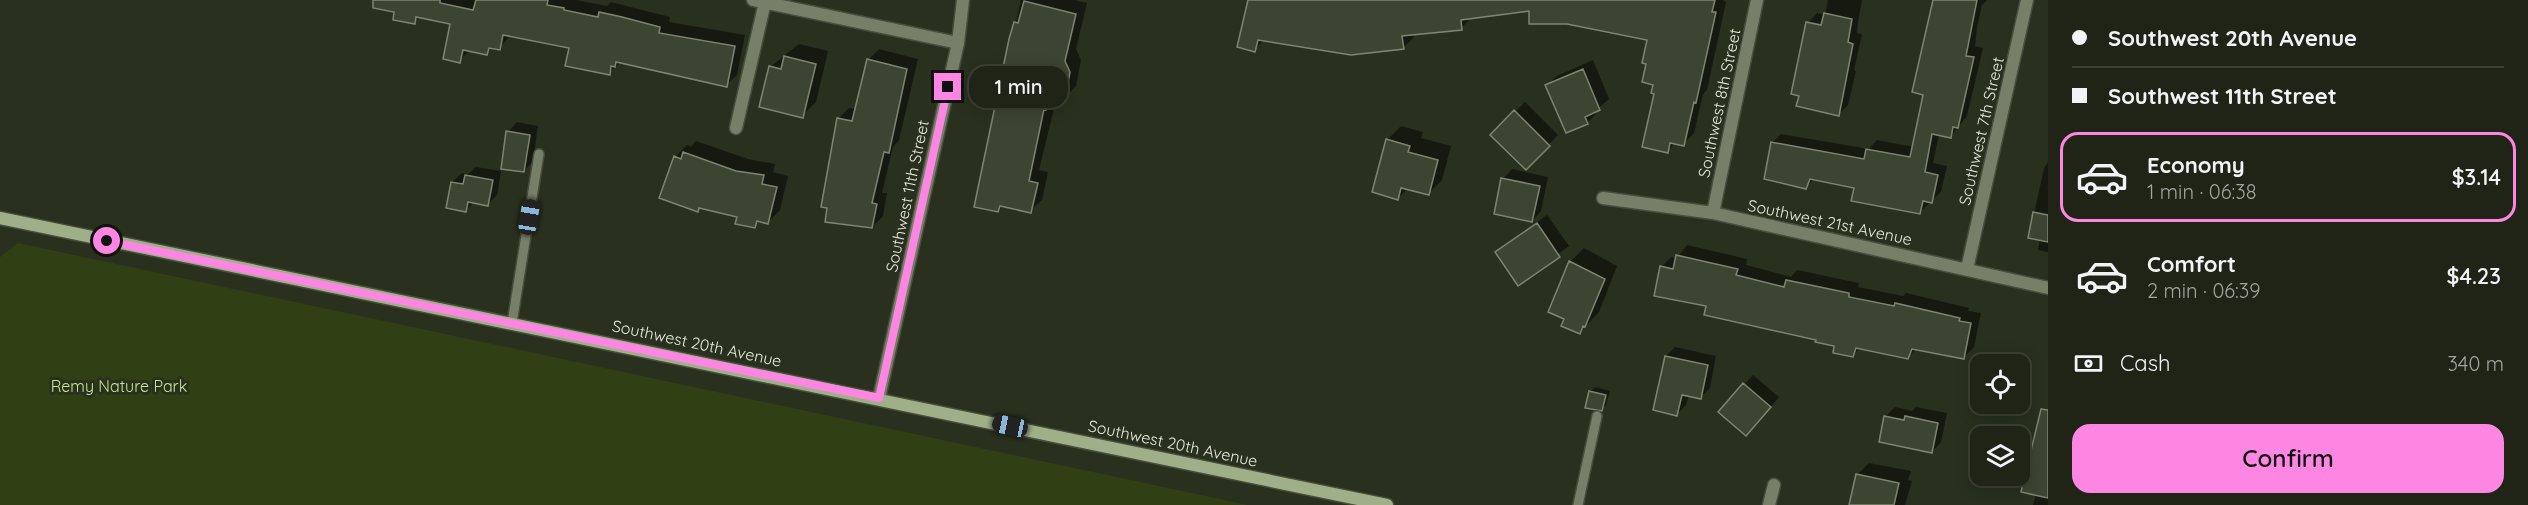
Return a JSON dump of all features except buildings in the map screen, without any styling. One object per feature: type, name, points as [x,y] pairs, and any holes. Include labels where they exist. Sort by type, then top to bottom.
[{"type":"street","name":"Southwest 11th Street","points":[[879,398],[958,43],[963,0]]},
{"type":"street","name":"Southwest 8th Street","points":[[1713,213],[1757,0]]},
{"type":"street","name":"Southwest 7th Street","points":[[1967,269],[2027,0]]},
{"type":"street","points":[[736,128],[759,1],[958,43]]},
{"type":"street","name":"Southwest 21st Avenue","points":[[1603,198],[1713,213],[2048,288]]},
{"type":"street","name":"Southwest 20th Avenue","points":[[0,218],[879,398],[1387,505]]},
{"type":"street","points":[[1769,505],[1774,485]]},
{"type":"lane","points":[[512,323],[539,154]]},
{"type":"lane","points":[[1578,505],[1597,416]]},
{"type":"green space","name":"Remy Nature Park","points":[[18,243],[1248,505],[0,505],[0,257]]},
{"type":"route","points":[[107,241],[879,398],[948,87]]}]
